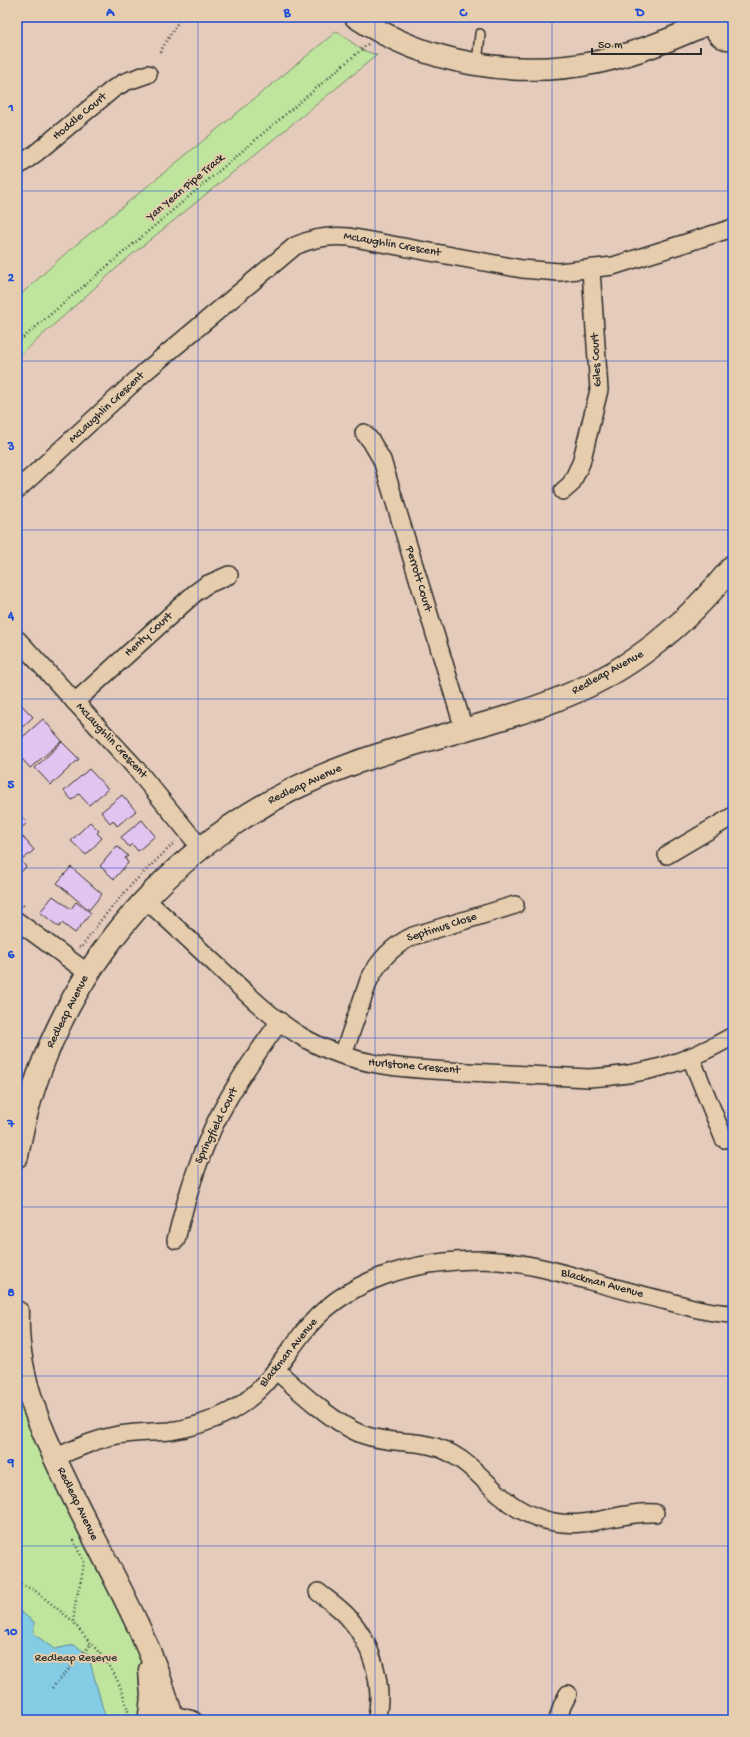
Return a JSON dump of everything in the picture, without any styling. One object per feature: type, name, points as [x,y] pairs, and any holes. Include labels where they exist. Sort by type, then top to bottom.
[{"type":"street","points":[[356,17],[378,31],[409,45],[433,53],[477,64],[525,69],[571,66],[622,56],[666,42],[721,29],[733,57]]},
{"type":"street","name":"Hoddle Court","points":[[17,167],[113,89],[125,82],[148,74]]},
{"type":"street","name":"McLaughlin Crescent","points":[[17,490],[146,371],[295,246],[305,241],[325,237],[349,237],[522,269],[559,272],[591,270],[631,262],[733,228]]},
{"type":"street","name":"Giles Court","points":[[563,492],[576,475],[581,463],[599,390],[591,270]]},
{"type":"street","name":"Perrott Court","points":[[364,433],[378,450],[382,460],[464,729]]},
{"type":"street","name":"Redleap Avenue","points":[[17,1156],[24,1122],[41,1066],[68,1008],[88,972],[111,940],[145,899],[200,847],[263,805],[291,789],[325,774],[568,695],[614,672],[666,637],[712,592],[733,566]]},
{"type":"street","name":"Henty Court","points":[[75,702],[195,593],[206,585],[229,575]]},
{"type":"street","name":"McLaughlin Crescent","points":[[17,639],[144,776],[200,847]]},
{"type":"street","points":[[667,855],[733,816]]},
{"type":"street","name":"Hurlstone Crescent","points":[[145,899],[245,992],[280,1021],[304,1038],[363,1062],[387,1066],[589,1078],[637,1073],[661,1068],[691,1058],[733,1036]]},
{"type":"street","name":"Septimus Close","points":[[343,1055],[369,980],[383,958],[392,948],[413,936],[515,905]]},
{"type":"street","points":[[17,921],[88,972]]},
{"type":"street","name":"Springfield Court","points":[[176,1240],[190,1189],[206,1143],[233,1090],[280,1021]]},
{"type":"street","points":[[691,1058],[724,1139]]},
{"type":"street","name":"Blackman Avenue","points":[[54,1458],[98,1440],[116,1435],[171,1431],[201,1424],[233,1410],[262,1388],[277,1371],[306,1328],[338,1300],[376,1278],[407,1268],[456,1260],[513,1262],[541,1268],[702,1311],[733,1314]]},
{"type":"street","name":"Redleap Avenue","points":[[17,1308],[18,1348],[35,1409],[54,1458],[149,1652],[152,1696],[163,1718]]},
{"type":"street","points":[[277,1371],[299,1391],[350,1429],[364,1435],[382,1439],[422,1442],[452,1454],[475,1470],[502,1496],[518,1508],[535,1517],[554,1522],[573,1524],[592,1522],[632,1513],[655,1513]]},
{"type":"street","points":[[318,1592],[337,1606],[349,1618],[360,1632],[368,1648],[374,1662],[377,1680],[378,1699],[376,1720]]},
{"type":"street","points":[[558,1720],[562,1706],[568,1694]]},
{"type":"lane","points":[[477,64],[480,34]]},
{"type":"path","points":[[160,52],[181,17]]},
{"type":"path","name":"Yan Yean Pipe Track","points":[[17,343],[366,47]]},
{"type":"path","points":[[81,948],[101,920],[131,885],[175,843],[171,837]]},
{"type":"path","points":[[70,1534],[84,1562],[73,1622]]},
{"type":"path","points":[[17,1566],[19,1559]]},
{"type":"path","points":[[17,1583],[34,1590],[73,1622],[110,1666],[125,1696],[163,1718]]},
{"type":"path","points":[[52,1688],[91,1644]]},
{"type":"green space","points":[[337,31],[362,50],[377,55],[129,257],[17,358],[17,298],[66,253]]},
{"type":"green space","name":"Redleap Reserve","points":[[17,1386],[73,1519],[135,1645],[142,1666],[142,1720],[17,1720]]},
{"type":"water","points":[[17,1609],[34,1622],[34,1634],[54,1649],[74,1645],[88,1654],[106,1720],[17,1720]]},
{"type":"building","points":[[17,700],[33,717],[17,732]]},
{"type":"building","points":[[43,719],[62,741],[30,768],[17,753],[17,742]]},
{"type":"building","points":[[62,742],[79,759],[51,785],[35,768]]},
{"type":"building","points":[[89,769],[108,789],[89,805],[79,794],[72,800],[64,791]]},
{"type":"building","points":[[122,795],[136,811],[117,826],[113,820],[110,823],[101,812]]},
{"type":"building","points":[[17,812],[27,823],[17,832]]},
{"type":"building","points":[[142,820],[155,836],[138,851],[132,844],[129,847],[121,837]]},
{"type":"building","points":[[90,822],[99,831],[97,833],[102,838],[86,855],[71,841]]},
{"type":"building","points":[[23,837],[34,850],[21,861],[26,867],[17,876],[17,842]]},
{"type":"building","points":[[117,846],[128,856],[125,858],[128,863],[114,879],[100,866]]},
{"type":"building","points":[[71,867],[102,894],[89,910],[57,883]]},
{"type":"building","points":[[53,896],[71,909],[76,902],[91,913],[75,933],[62,923],[59,927],[40,912]]}]
